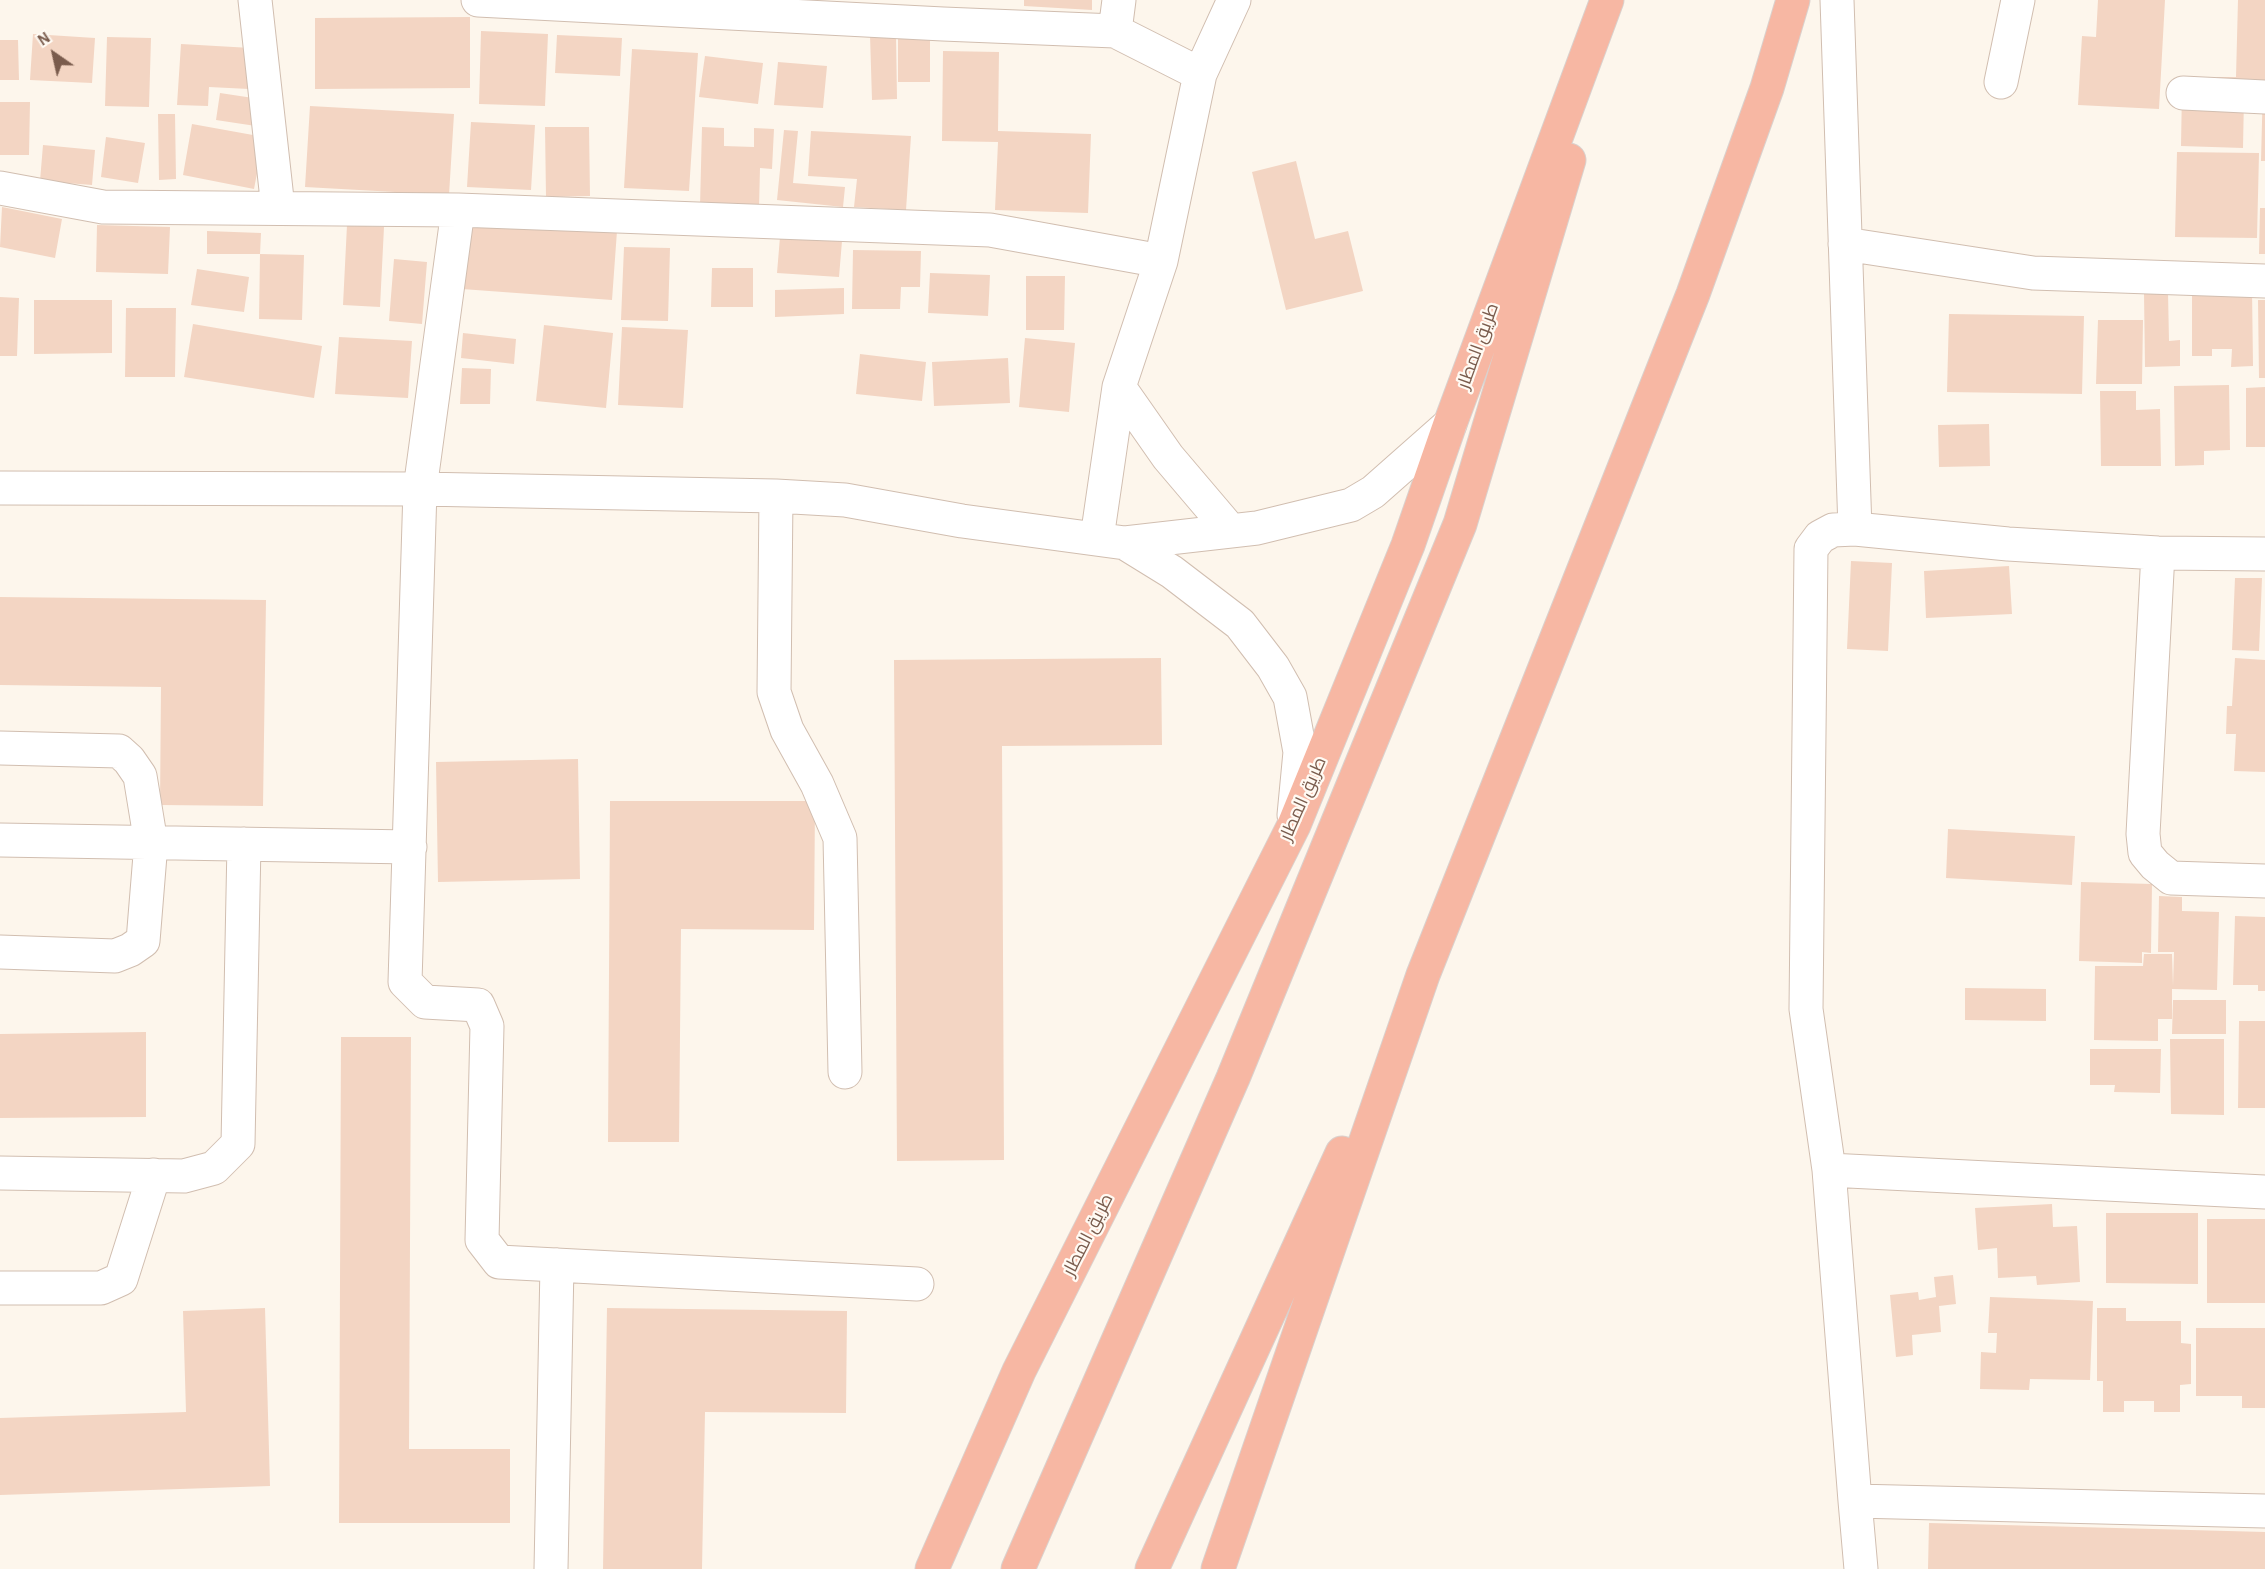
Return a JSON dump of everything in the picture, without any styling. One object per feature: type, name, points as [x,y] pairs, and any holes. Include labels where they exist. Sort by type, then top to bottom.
[{"type":"highway","name":"طريق المطار","points":[[932,1569],[1019,1371],[1294,825],[1408,545],[1450,424],[1607,0]]},
{"type":"highway","points":[[1018,1569],[1233,1078],[1460,524],[1617,0]]},
{"type":"highway","points":[[1218,1569],[1423,975],[1693,294],[1767,88],[1793,0]]},
{"type":"highway","points":[[1152,1569],[1423,975]]},
{"type":"street","points":[[255,0],[278,208]]},
{"type":"street","points":[[478,0],[1117,16],[1200,74]]},
{"type":"street","points":[[1111,540],[1119,387],[1161,261],[1200,74],[1234,0]]},
{"type":"street","points":[[1837,0],[1855,529]]},
{"type":"street","points":[[2001,82],[2018,0]]},
{"type":"street","points":[[2183,93],[2265,97]]},
{"type":"street","points":[[0,188],[103,207],[458,210],[990,230],[1161,261]]},
{"type":"street","points":[[458,210],[420,489],[405,982],[425,1002],[478,1005],[487,1026],[482,1240],[499,1262],[917,1284]]},
{"type":"street","points":[[1845,244],[2033,273],[2265,281]]},
{"type":"street","points":[[1119,387],[1168,457],[1230,530]]},
{"type":"street","points":[[0,488],[420,489],[776,496],[845,500],[963,521],[1111,540],[1257,528],[1351,505],[1372,492],[1450,424]]},
{"type":"street","points":[[776,496],[774,692],[787,730],[817,784],[840,838],[845,1072]]},
{"type":"street","points":[[1861,1569],[1829,1170],[1806,1009],[1811,549],[1820,537],[1833,530],[1855,529],[2008,544],[2158,553],[2265,554]]},
{"type":"street","points":[[1111,540],[1172,572],[1240,624],[1273,667],[1290,697],[1300,752],[1294,825]]},
{"type":"street","points":[[2158,553],[2143,834],[2145,853],[2171,878],[2265,881]]},
{"type":"street","points":[[0,748],[118,751],[129,760],[140,776],[151,843],[143,941],[116,956],[0,952]]},
{"type":"street","points":[[0,840],[410,847]]},
{"type":"street","points":[[0,1173],[184,1176],[214,1168],[238,1144],[244,844]]},
{"type":"street","points":[[1829,1170],[2265,1192]]},
{"type":"street","points":[[0,1288],[101,1288],[121,1279],[154,1175]]},
{"type":"street","points":[[552,1569],[557,1265]]},
{"type":"street","points":[[1854,1501],[2265,1511]]},
{"type":"building","points":[[1024,0],[1092,0],[1092,10],[1024,6]]},
{"type":"building","points":[[2098,0],[2165,0],[2159,109],[2078,105],[2082,36],[2096,37]]},
{"type":"building","points":[[2238,0],[2265,0],[2265,81],[2244,97],[2243,148],[2181,146],[2182,89],[2217,90],[2217,77],[2236,77]]},
{"type":"building","points":[[470,17],[470,88],[315,89],[315,18]]},
{"type":"building","points":[[481,31],[548,34],[545,106],[479,104]]},
{"type":"building","points":[[33,34],[95,38],[92,83],[30,80]]},
{"type":"building","points":[[557,35],[622,38],[620,76],[555,73]]},
{"type":"building","points":[[870,35],[896,35],[897,99],[872,100]]},
{"type":"building","points":[[107,37],[151,38],[149,107],[105,106]]},
{"type":"building","points":[[898,38],[930,38],[930,82],[898,82]]},
{"type":"building","points":[[0,40],[18,40],[19,80],[0,80]]},
{"type":"building","points":[[181,44],[251,48],[249,89],[209,87],[208,106],[177,105]]},
{"type":"building","points":[[632,49],[698,53],[689,191],[624,188]]},
{"type":"building","points":[[943,51],[999,52],[998,131],[1091,134],[1088,213],[995,210],[998,142],[942,141]]},
{"type":"building","points":[[705,56],[763,63],[758,104],[699,97]]},
{"type":"building","points":[[778,62],[827,66],[823,108],[774,105]]},
{"type":"building","points":[[2263,83],[2265,83],[2265,161],[2261,161]]},
{"type":"building","points":[[220,93],[273,101],[269,128],[216,120]]},
{"type":"building","points":[[0,102],[30,102],[29,155],[0,155]]},
{"type":"building","points":[[310,106],[454,114],[449,195],[305,187]]},
{"type":"building","points":[[158,114],[175,114],[176,179],[159,180]]},
{"type":"building","points":[[471,122],[535,125],[531,190],[467,187]]},
{"type":"building","points":[[192,124],[264,137],[254,189],[183,175]]},
{"type":"building","points":[[545,127],[589,127],[590,196],[546,197]]},
{"type":"building","points":[[702,127],[724,128],[724,146],[754,147],[754,128],[774,129],[772,169],[760,168],[759,208],[700,206]]},
{"type":"building","points":[[784,130],[798,131],[793,183],[845,187],[843,207],[777,200]]},
{"type":"building","points":[[811,131],[911,136],[906,210],[854,207],[857,179],[808,176]]},
{"type":"building","points":[[106,137],[145,143],[138,183],[101,177]]},
{"type":"building","points":[[43,145],[95,150],[92,185],[40,181]]},
{"type":"building","points":[[2177,152],[2259,153],[2257,238],[2175,237]]},
{"type":"building","points":[[1296,161],[1315,239],[1348,231],[1363,291],[1286,310],[1252,172]]},
{"type":"building","points":[[2,207],[62,219],[55,258],[0,247]]},
{"type":"building","points":[[2260,208],[2265,208],[2265,254],[2259,254]]},
{"type":"building","points":[[467,220],[617,231],[612,300],[462,289]]},
{"type":"building","points":[[97,225],[170,227],[168,274],[96,272]]},
{"type":"building","points":[[347,225],[384,227],[380,307],[343,305]]},
{"type":"building","points":[[207,231],[261,233],[260,254],[207,254]]},
{"type":"building","points":[[780,237],[842,241],[839,277],[777,273]]},
{"type":"building","points":[[624,247],[670,248],[668,321],[621,320]]},
{"type":"building","points":[[853,250],[921,251],[920,287],[901,287],[900,309],[852,309]]},
{"type":"building","points":[[260,254],[304,255],[302,320],[259,319]]},
{"type":"building","points":[[394,259],[427,262],[422,324],[389,321]]},
{"type":"building","points":[[712,268],[753,268],[753,307],[711,307]]},
{"type":"building","points":[[197,269],[249,277],[244,312],[191,305]]},
{"type":"building","points":[[930,273],[990,275],[988,316],[928,313]]},
{"type":"building","points":[[1026,276],[1065,276],[1064,330],[1026,330]]},
{"type":"building","points":[[844,288],[844,314],[775,317],[775,290]]},
{"type":"building","points":[[2252,289],[2253,366],[2231,367],[2232,349],[2212,349],[2212,356],[2192,356],[2192,290]]},
{"type":"building","points":[[2168,292],[2169,341],[2180,340],[2180,366],[2145,367],[2144,293]]},
{"type":"building","points":[[0,297],[19,298],[17,356],[0,356]]},
{"type":"building","points":[[34,300],[112,300],[112,353],[34,354]]},
{"type":"building","points":[[2258,300],[2265,300],[2265,378],[2259,378]]},
{"type":"building","points":[[126,308],[176,308],[175,377],[125,377]]},
{"type":"building","points":[[1949,314],[2084,316],[2082,394],[1947,392]]},
{"type":"building","points":[[2098,320],[2143,320],[2142,384],[2096,384]]},
{"type":"building","points":[[193,324],[322,346],[314,398],[184,377]]},
{"type":"building","points":[[544,325],[613,333],[606,408],[536,401]]},
{"type":"building","points":[[622,327],[688,330],[683,408],[618,405]]},
{"type":"building","points":[[463,333],[516,339],[514,364],[461,358]]},
{"type":"building","points":[[339,337],[412,341],[408,398],[335,394]]},
{"type":"building","points":[[1025,338],[1075,343],[1069,412],[1019,407]]},
{"type":"building","points":[[860,354],[926,362],[922,401],[856,394]]},
{"type":"building","points":[[1008,358],[1010,403],[934,406],[932,362]]},
{"type":"building","points":[[462,368],[491,369],[490,404],[460,404]]},
{"type":"building","points":[[2229,385],[2230,450],[2204,451],[2204,465],[2175,466],[2174,386]]},
{"type":"building","points":[[2265,387],[2265,447],[2246,447],[2246,388]]},
{"type":"building","points":[[2100,391],[2136,391],[2136,410],[2160,409],[2161,466],[2101,466]]},
{"type":"building","points":[[1989,424],[1990,466],[1939,467],[1938,425]]},
{"type":"building","points":[[1851,561],[1892,563],[1888,651],[1847,649]]},
{"type":"building","points":[[2009,566],[2012,614],[1926,618],[1924,571]]},
{"type":"building","points":[[2235,578],[2262,578],[2259,651],[2232,650]]},
{"type":"building","points":[[0,597],[266,600],[263,806],[160,805],[161,687],[0,685]]},
{"type":"building","points":[[1161,658],[1162,745],[1002,746],[1004,1160],[897,1161],[894,660]]},
{"type":"building","points":[[2235,658],[2265,660],[2265,772],[2234,771],[2236,734],[2226,734],[2227,706],[2232,706]]},
{"type":"building","points":[[578,759],[580,879],[438,882],[436,762]]},
{"type":"building","points":[[610,801],[815,801],[814,930],[681,929],[679,1142],[608,1142]]},
{"type":"building","points":[[1948,829],[2075,836],[2072,885],[1946,878]]},
{"type":"building","points":[[2081,882],[2152,884],[2151,953],[2142,952],[2142,963],[2079,961]]},
{"type":"building","points":[[2159,896],[2182,897],[2182,911],[2219,912],[2217,990],[2172,989],[2172,1019],[2158,1019],[2158,1041],[2094,1040],[2095,966],[2143,966],[2144,954],[2172,954],[2173,986],[2174,952],[2158,952]]},
{"type":"building","points":[[2235,916],[2265,917],[2265,991],[2258,991],[2258,985],[2233,985]]},
{"type":"building","points":[[1965,988],[2046,989],[2046,1021],[1965,1020]]},
{"type":"building","points":[[2173,1000],[2226,1000],[2226,1034],[2172,1034]]},
{"type":"building","points":[[2239,1021],[2265,1021],[2265,1108],[2238,1108]]},
{"type":"building","points":[[146,1032],[146,1117],[0,1118],[0,1034]]},
{"type":"building","points":[[341,1037],[411,1037],[409,1449],[510,1449],[510,1523],[339,1523]]},
{"type":"building","points":[[2170,1039],[2224,1039],[2224,1115],[2171,1114]]},
{"type":"building","points":[[2090,1049],[2161,1049],[2160,1093],[2114,1092],[2115,1085],[2090,1085]]},
{"type":"building","points":[[2052,1204],[2053,1227],[2077,1226],[2080,1282],[2037,1285],[2036,1276],[1998,1278],[1997,1248],[1978,1250],[1975,1208]]},
{"type":"building","points":[[2106,1213],[2198,1213],[2198,1284],[2106,1283]]},
{"type":"building","points":[[2207,1219],[2265,1219],[2265,1303],[2207,1303]]},
{"type":"building","points":[[1953,1275],[1956,1304],[1939,1306],[1941,1332],[1912,1335],[1913,1355],[1896,1357],[1890,1295],[1918,1292],[1919,1300],[1936,1297],[1934,1277]]},
{"type":"building","points":[[1990,1297],[2093,1301],[2090,1380],[2030,1379],[2029,1390],[1980,1389],[1981,1352],[1996,1353],[1997,1333],[1988,1333]]},
{"type":"building","points":[[265,1308],[270,1486],[0,1495],[0,1418],[186,1412],[183,1311]]},
{"type":"building","points":[[607,1308],[847,1311],[846,1413],[705,1412],[702,1569],[603,1569]]},
{"type":"building","points":[[2097,1308],[2126,1308],[2126,1321],[2181,1321],[2181,1343],[2191,1344],[2191,1384],[2180,1385],[2180,1412],[2154,1412],[2154,1401],[2124,1401],[2124,1412],[2103,1412],[2103,1381],[2097,1381]]},
{"type":"building","points":[[2196,1328],[2265,1328],[2265,1408],[2242,1408],[2242,1396],[2196,1396]]},
{"type":"building","points":[[1929,1523],[2265,1532],[2265,1569],[1928,1569]]}]
